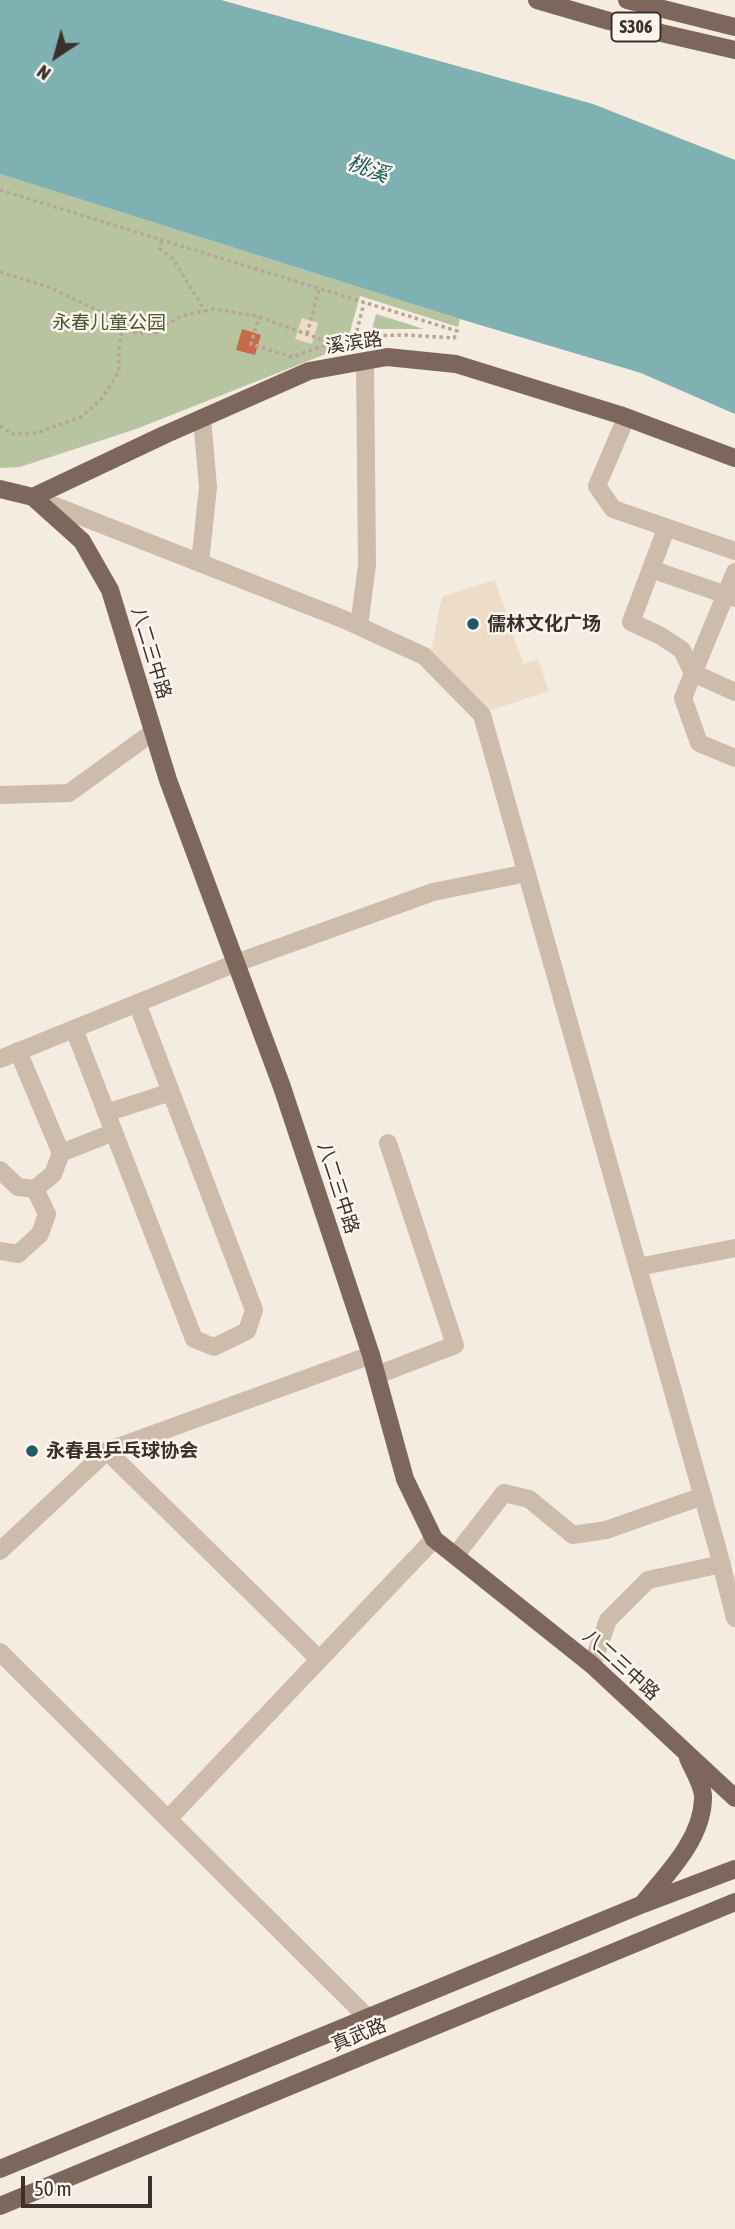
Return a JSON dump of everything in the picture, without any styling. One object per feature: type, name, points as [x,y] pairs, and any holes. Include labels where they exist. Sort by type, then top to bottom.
[{"type":"main road","name":"S306","points":[[537,0],[609,21],[735,50]]},
{"type":"main road","name":"S306","points":[[627,0],[735,27]]},
{"type":"main road","name":"溪滨路","points":[[33,497],[309,371],[387,357],[456,364],[626,418],[735,458]]},
{"type":"main road","name":"八二三中路","points":[[0,489],[33,497],[82,541],[110,590],[168,780],[282,1087],[371,1355],[405,1479],[434,1539],[592,1665],[735,1798]]},
{"type":"main road","points":[[643,1904],[680,1858],[698,1824],[704,1797],[687,1755]]},
{"type":"main road","name":"真武路","points":[[0,2169],[643,1904],[735,1869]]},
{"type":"main road","name":"真武路","points":[[0,2206],[735,1902]]},
{"type":"street","points":[[359,626],[367,565],[365,362]]},
{"type":"street","points":[[200,563],[208,486],[202,418]]},
{"type":"street","points":[[626,418],[597,486],[613,509],[735,551]]},
{"type":"street","name":"八二三中路","points":[[33,497],[359,626],[424,656],[482,715],[703,1496],[735,1618]]},
{"type":"street","points":[[666,529],[631,622],[661,636],[682,650],[694,673],[735,692]]},
{"type":"street","points":[[651,569],[730,597]]},
{"type":"street","points":[[735,572],[730,597],[683,698],[699,743],[735,758]]},
{"type":"street","points":[[0,795],[69,793],[153,732]]},
{"type":"street","points":[[0,1059],[236,963],[433,892],[527,873]]},
{"type":"street","points":[[74,1029],[194,1339],[214,1347],[247,1331],[254,1310],[137,1003]]},
{"type":"street","points":[[0,1170],[18,1187],[35,1189],[53,1174],[61,1153],[18,1051]]},
{"type":"street","points":[[106,1113],[171,1092]]},
{"type":"street","points":[[61,1153],[114,1132]]},
{"type":"street","points":[[377,1375],[455,1345],[388,1143]]},
{"type":"street","points":[[0,1251],[18,1254],[40,1234],[47,1213],[35,1189]]},
{"type":"street","points":[[638,1267],[735,1248]]},
{"type":"street","points":[[0,1551],[107,1451],[371,1355]]},
{"type":"street","points":[[107,1451],[319,1659]]},
{"type":"street","points":[[455,1556],[504,1493],[529,1499],[573,1535],[606,1530],[703,1496]]},
{"type":"street","points":[[168,1819],[434,1539]]},
{"type":"street","points":[[592,1665],[608,1620],[648,1580],[722,1564]]},
{"type":"street","points":[[0,1652],[367,2017]]},
{"type":"path","points":[[0,190],[457,331],[454,338],[406,335],[355,338],[292,356],[251,344],[259,317]]},
{"type":"path","points":[[161,241],[160,249],[173,259],[205,311]]},
{"type":"path","points":[[0,272],[48,287],[105,314],[132,332],[153,334],[181,316],[214,309],[259,317],[331,343],[341,366]]},
{"type":"path","points":[[307,334],[319,289]]},
{"type":"path","points":[[355,338],[364,303]]},
{"type":"path","points":[[0,426],[12,434],[36,433],[81,417],[102,398],[119,372],[119,346],[123,326]]},
{"type":"green space","name":"永春儿童公园","points":[[0,174],[460,319],[458,327],[360,296],[346,346],[136,429],[20,467],[0,468]]},
{"type":"green space","points":[[376,314],[424,329],[372,329]]},
{"type":"shaded area","points":[[302,318],[318,323],[312,344],[295,339]]},
{"type":"shaded area","name":"儒林文化广场","points":[[495,580],[523,664],[538,659],[549,691],[488,711],[431,651],[442,597]]},
{"type":"water","name":"桃溪","points":[[0,0],[221,0],[593,104],[735,160],[735,414],[641,373],[0,174]]},
{"type":"building","points":[[242,329],[261,335],[255,355],[236,350]]},
{"type":"place","name":"儒林文化广场","points":[[473,624]]},
{"type":"place","name":"永春县乒乓球协会","points":[[32,1451]]}]
